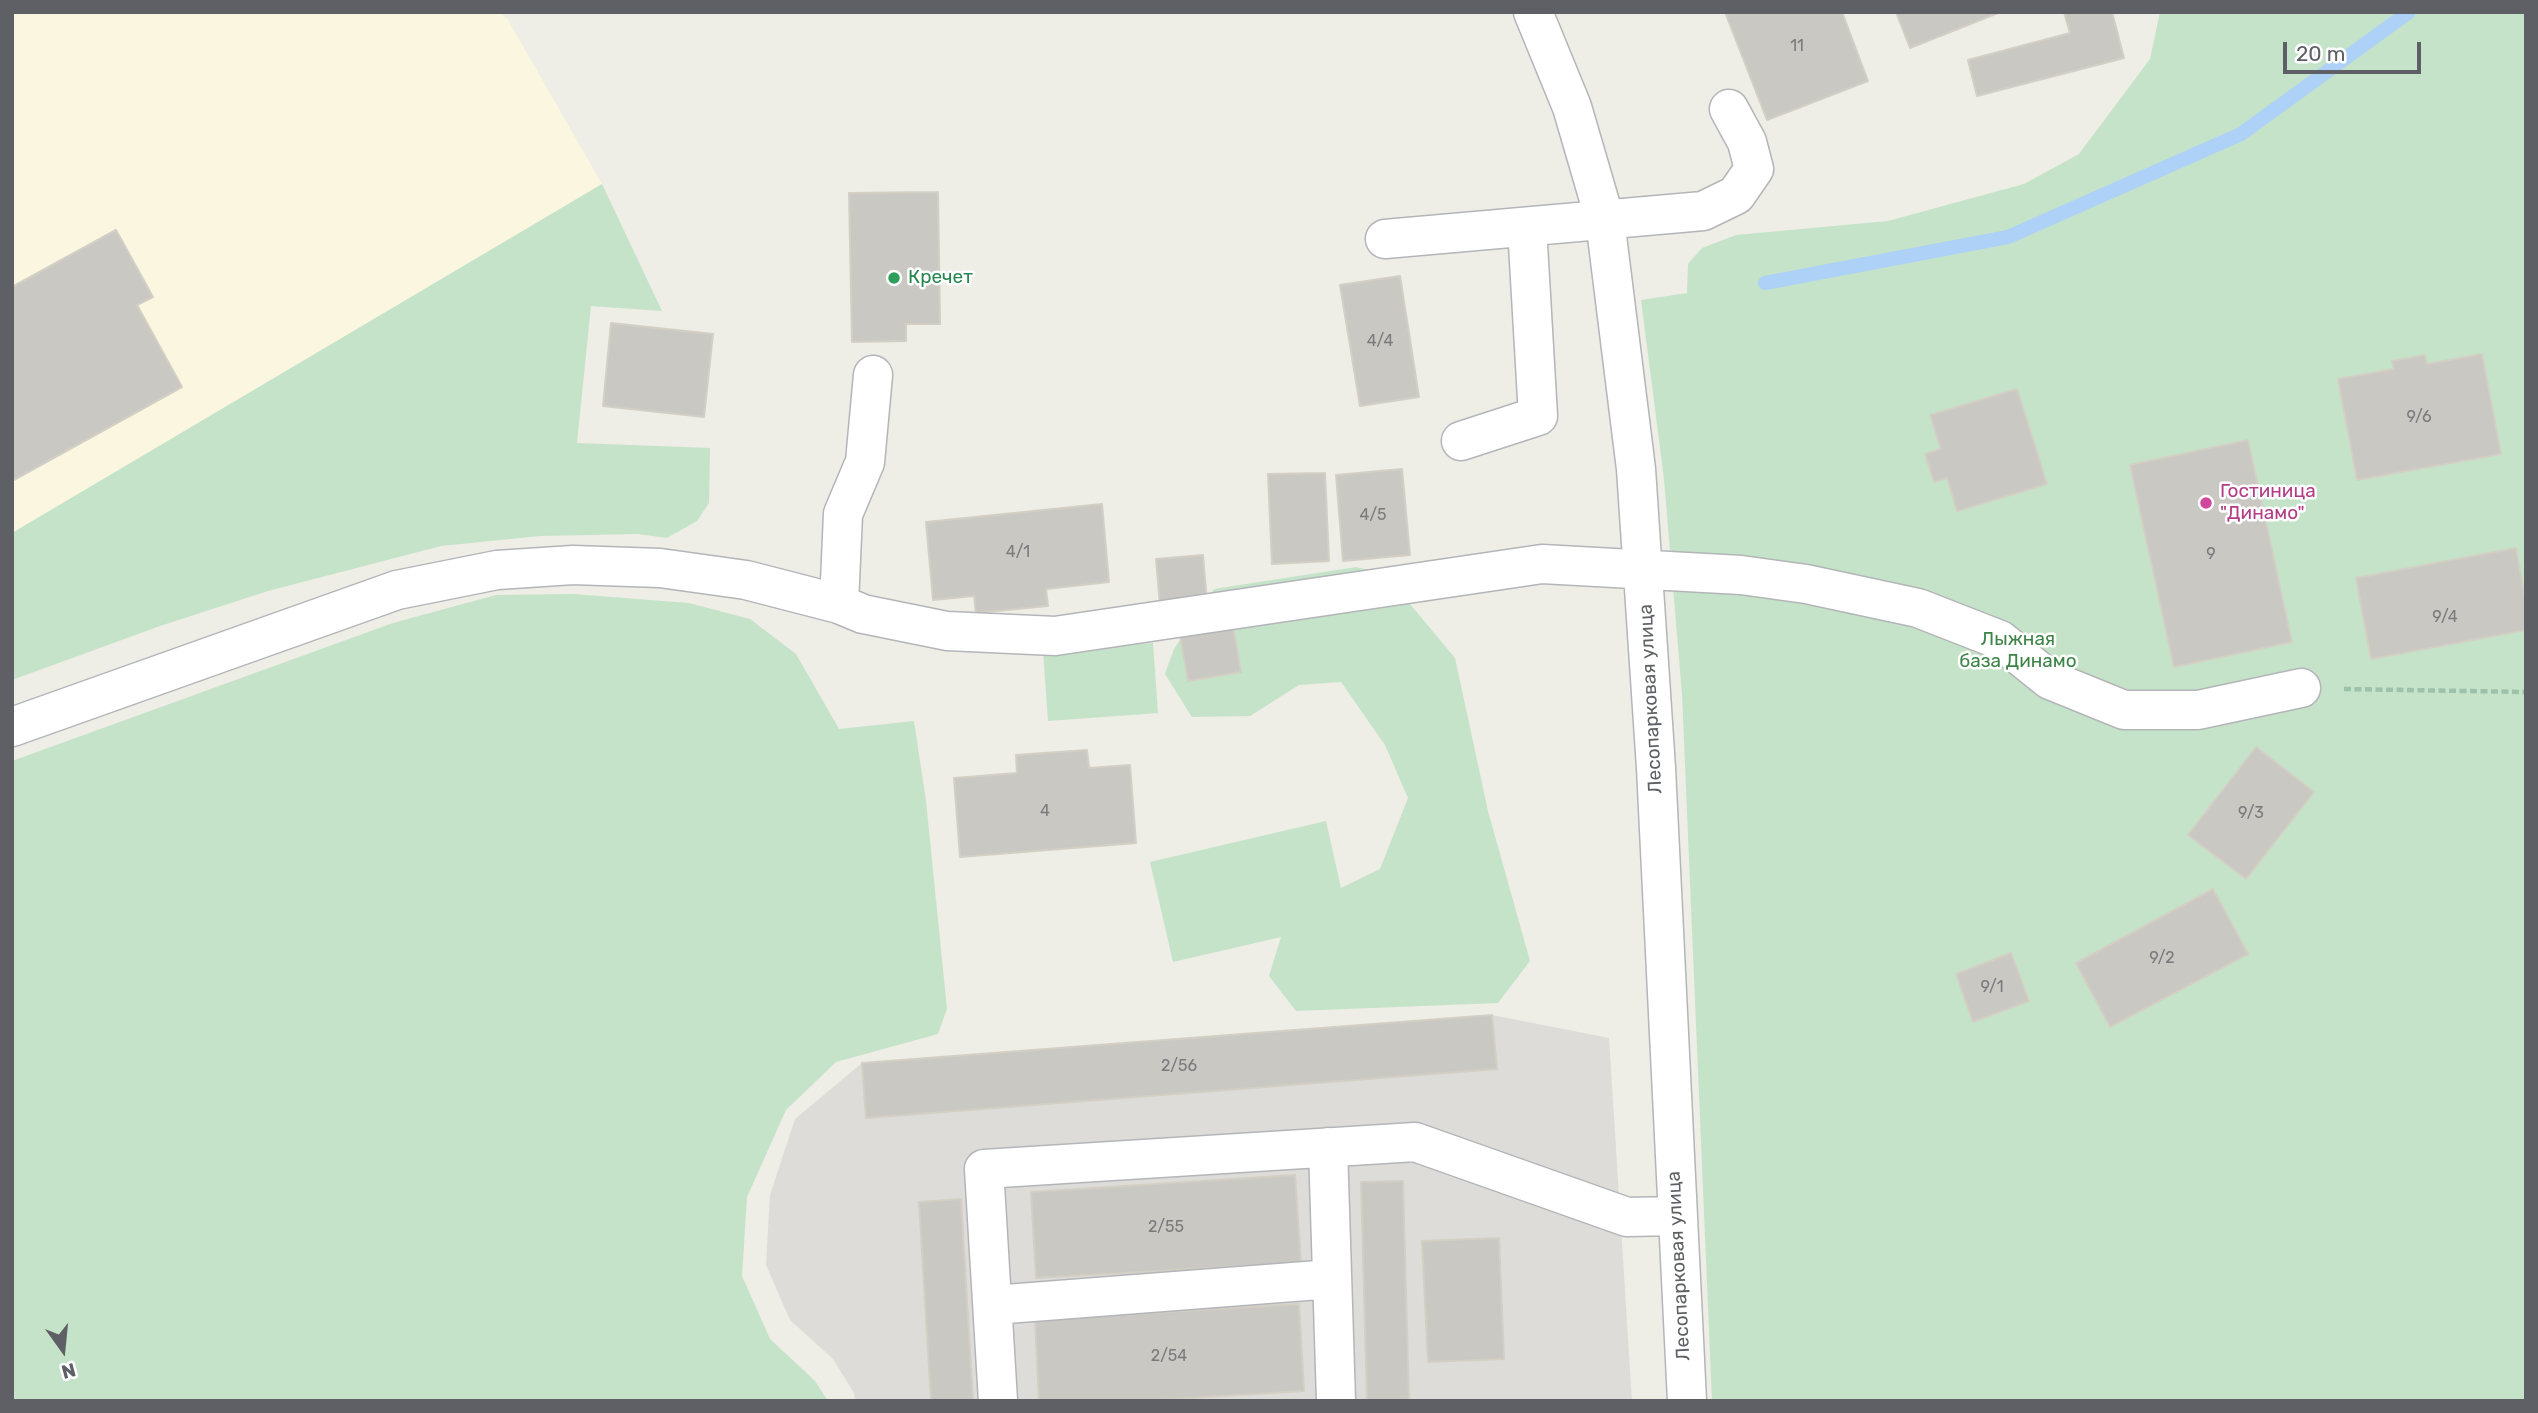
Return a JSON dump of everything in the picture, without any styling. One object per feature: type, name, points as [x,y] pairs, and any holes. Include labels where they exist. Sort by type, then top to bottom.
[{"type":"street","name":"Лесопарковая улица","points":[[1533,12],[1572,107],[1605,220],[1635,456],[1656,768],[1687,1401]]},
{"type":"street","points":[[1385,239],[1703,211],[1736,195],[1754,169],[1747,142],[1729,108]]},
{"type":"street","points":[[1461,441],[1538,416],[1527,227]]},
{"type":"street","points":[[839,604],[844,514],[865,461],[873,374]]},
{"type":"street","points":[[12,727],[397,590],[497,570],[573,565],[660,568],[746,580],[839,604],[863,614],[947,631],[1055,636],[1542,564],[1741,575],[1806,584],[1918,608],[2000,640],[2050,680],[2124,710],[2198,710],[2301,688]]},
{"type":"street","points":[[999,1401],[984,1169],[1415,1142],[1628,1217],[1676,1216]]},
{"type":"street","points":[[1328,1147],[1336,1401]]},
{"type":"street","points":[[993,1305],[1332,1279]]},
{"type":"path","points":[[2301,688],[2526,691]]},
{"type":"shaded area","points":[[12,12],[500,12],[508,20],[602,184],[12,533]]},
{"type":"shaded area","points":[[1492,1015],[1609,1038],[1632,1401],[855,1401],[854,1393],[833,1359],[790,1320],[766,1265],[770,1195],[795,1119],[862,1063]]},
{"type":"green space","name":"Лыжная база Динамо","points":[[2160,12],[2526,12],[2526,1401],[1712,1401],[1682,694],[1664,479],[1641,300],[1687,293],[1688,264],[1702,248],[1736,235],[1888,221],[2024,184],[2079,154],[2150,59]]},
{"type":"green space","points":[[602,184],[662,311],[591,306],[577,443],[710,448],[709,503],[697,521],[667,538],[638,534],[540,536],[441,546],[268,591],[160,626],[12,680],[12,533]]},
{"type":"green space","points":[[1356,567],[1385,574],[1455,658],[1488,811],[1530,961],[1498,1003],[1296,1011],[1269,976],[1281,937],[1173,962],[1150,862],[1326,821],[1341,888],[1380,869],[1408,798],[1385,745],[1341,682],[1299,685],[1250,716],[1192,717],[1165,674],[1174,649],[1214,589]]},
{"type":"green space","points":[[573,594],[689,603],[750,619],[796,654],[839,729],[914,721],[926,801],[947,1009],[938,1034],[836,1062],[786,1110],[747,1197],[742,1276],[770,1339],[815,1381],[828,1401],[12,1401],[12,761],[393,623],[496,595]]},
{"type":"green space","points":[[1153,643],[1158,713],[1048,721],[1043,651]]},
{"type":"building","points":[[1725,12],[1842,12],[1868,81],[1767,120]]},
{"type":"building","points":[[1896,12],[1997,12],[1998,13],[1910,48]]},
{"type":"building","points":[[2064,12],[2112,12],[2124,58],[1977,96],[1968,60],[2070,33]]},
{"type":"building","points":[[938,192],[940,324],[906,324],[906,341],[852,342],[849,193]]},
{"type":"building","points":[[116,230],[153,297],[137,305],[182,387],[12,481],[12,287]]},
{"type":"building","points":[[1400,276],[1419,397],[1360,406],[1340,285]]},
{"type":"building","points":[[611,323],[713,334],[704,417],[603,406]]},
{"type":"building","points":[[2482,354],[2501,454],[2357,480],[2338,379],[2394,369],[2392,361],[2425,355],[2427,364]]},
{"type":"building","points":[[2017,389],[2047,484],[1957,511],[1947,478],[1934,482],[1925,454],[1941,449],[1930,415]]},
{"type":"building","points":[[2248,440],[2292,642],[2174,667],[2130,465]]},
{"type":"building","points":[[1402,469],[1410,555],[1343,561],[1336,475]]},
{"type":"building","points":[[1325,473],[1329,561],[1272,564],[1268,474]]},
{"type":"building","points":[[1102,504],[1109,582],[1046,589],[1048,606],[976,613],[974,596],[933,600],[926,522]]},
{"type":"building","points":[[2516,548],[2526,604],[2526,630],[2371,659],[2356,578]]},
{"type":"building","points":[[1203,555],[1207,603],[1160,606],[1156,559]]},
{"type":"building","points":[[1233,626],[1241,672],[1188,681],[1180,635]]},
{"type":"building","points":[[2256,747],[2314,792],[2246,879],[2188,835]]},
{"type":"building","points":[[1087,750],[1089,768],[1130,765],[1136,843],[960,857],[954,778],[1017,773],[1016,755]]},
{"type":"building","points":[[2213,889],[2248,954],[2110,1027],[2076,963]]},
{"type":"building","points":[[2011,953],[2029,1001],[1973,1022],[1956,974]]},
{"type":"building","points":[[1492,1015],[1497,1069],[866,1118],[862,1063]]},
{"type":"building","points":[[1295,1175],[1301,1263],[1036,1278],[1031,1192]]},
{"type":"building","points":[[1403,1181],[1409,1401],[1367,1401],[1361,1182]]},
{"type":"building","points":[[961,1199],[973,1401],[931,1401],[919,1202]]},
{"type":"building","points":[[1499,1238],[1504,1359],[1428,1362],[1422,1241]]},
{"type":"building","points":[[1299,1304],[1304,1391],[1143,1401],[1039,1401],[1035,1320]]},
{"type":"waterway","points":[[1765,283],[2008,237],[2241,134],[2409,12]]},
{"type":"place","name":"Кречет","points":[[894,278]]},
{"type":"place","name":"Гостиница \"Динамо\"","points":[[2206,503]]}]
